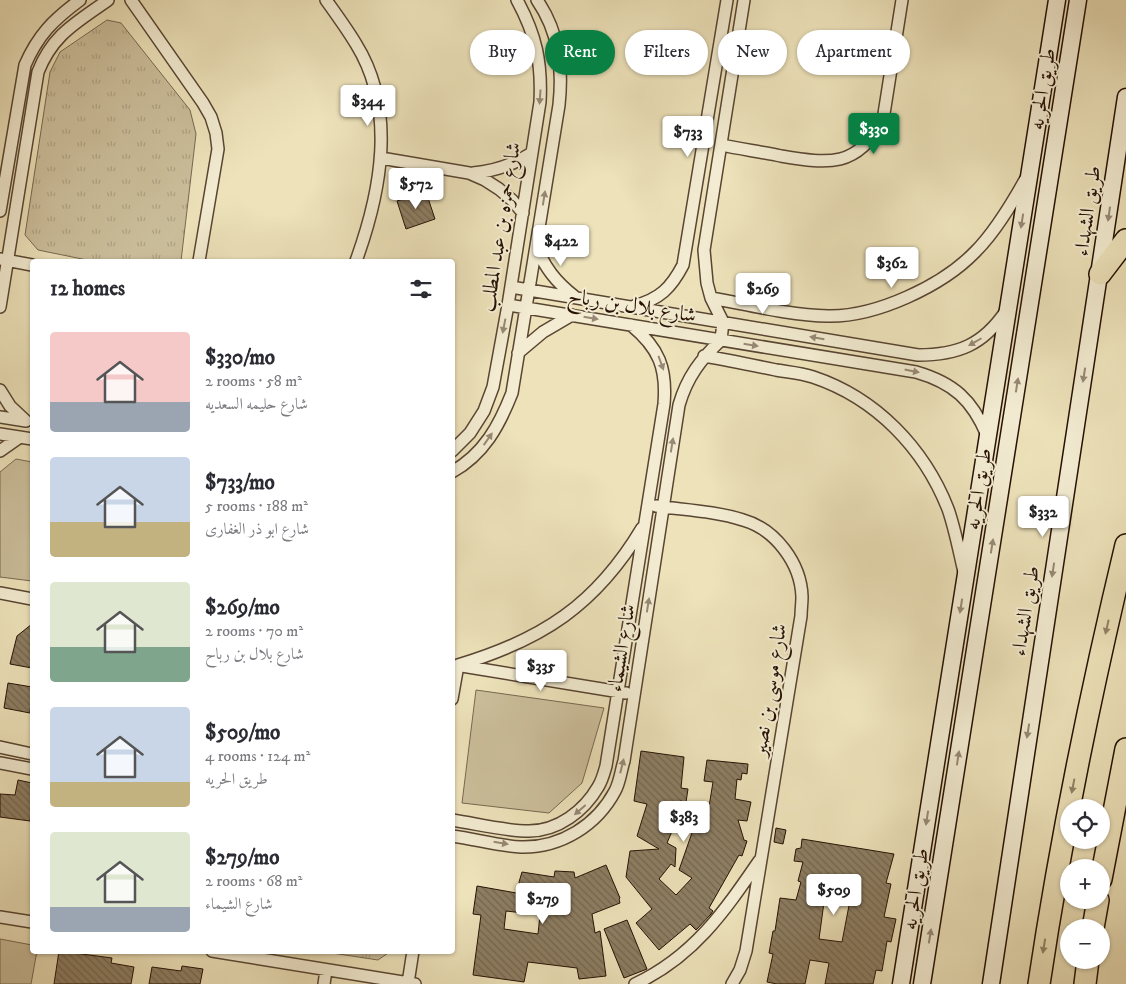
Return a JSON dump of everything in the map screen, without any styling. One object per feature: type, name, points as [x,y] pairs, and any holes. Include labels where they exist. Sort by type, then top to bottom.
[{"type":"highway","points":[[1100,274],[1126,240]]},
{"type":"highway","points":[[1039,984],[1052,897],[1068,811],[1092,692],[1126,546]]},
{"type":"highway","points":[[1105,859],[1126,749]]},
{"type":"highway","points":[[1085,984],[1087,969]]},
{"type":"street","points":[[0,211],[25,66],[33,46],[45,29],[60,14],[80,0]]},
{"type":"street","points":[[0,307],[4,260],[38,72],[44,56],[54,42],[108,0]]},
{"type":"street","points":[[131,0],[203,103],[211,117],[216,133],[218,149],[216,166],[199,259]]},
{"type":"street","points":[[326,0],[357,44],[369,70],[382,126],[379,174],[367,226],[357,259]]},
{"type":"street","name":"شارع حمزه بن عبد المطلب","points":[[455,448],[470,434],[484,411],[493,387],[540,102],[540,59],[530,25],[517,0]]},
{"type":"street","name":"شارع حمزه بن عبد المطلب","points":[[455,470],[483,446],[500,421],[512,393],[562,80],[560,56],[554,32],[537,0]]},
{"type":"street","points":[[630,307],[647,302],[663,293],[675,280],[684,265],[727,0]]},
{"type":"street","points":[[721,340],[723,322],[711,298],[704,267],[704,250],[744,0]]},
{"type":"street","points":[[721,145],[830,162],[847,157],[862,148],[874,136],[883,120],[902,0]]},
{"type":"street","name":"طريق الحريه","points":[[901,984],[1057,0]]},
{"type":"street","name":"طريق الحريه","points":[[922,984],[1078,0]]},
{"type":"street","points":[[1043,88],[1064,91]]},
{"type":"street","name":"طريق الشهداء","points":[[991,984],[1126,97]]},
{"type":"street","points":[[381,158],[469,173],[486,172],[502,168],[518,162],[532,153]]},
{"type":"street","points":[[711,298],[797,314],[830,316],[862,311],[894,302],[923,290],[951,272],[976,252],[1014,200],[1030,172]]},
{"type":"street","points":[[469,173],[499,189],[523,213]]},
{"type":"street","points":[[536,245],[542,261],[551,275],[562,287],[576,297]]},
{"type":"street","points":[[4,260],[30,265]]},
{"type":"street","name":"شارع بلال بن رباح","points":[[511,287],[918,355],[940,355],[961,350],[980,340],[996,326],[1008,308]]},
{"type":"street","name":"شارع بلال بن رباح","points":[[508,305],[916,372],[936,378],[953,388],[968,401],[980,418],[988,436]]},
{"type":"street","points":[[518,353],[543,332],[572,315]]},
{"type":"street","name":"شارع الشيماء","points":[[455,820],[531,831],[552,827],[571,817],[587,803],[599,786],[606,766],[666,386],[663,368],[656,352],[645,337],[632,325]]},
{"type":"street","name":"شارع الشيماء","points":[[455,836],[522,847],[551,844],[578,832],[600,814],[616,789],[624,761],[678,405],[688,378],[704,356],[721,340]]},
{"type":"street","points":[[704,356],[812,377],[843,389],[871,407],[896,428],[918,453],[935,480],[948,511],[965,577],[986,580]]},
{"type":"street","points":[[0,390],[10,406],[29,421]]},
{"type":"street","points":[[0,417],[29,421]]},
{"type":"street","points":[[0,434],[30,439]]},
{"type":"street","points":[[0,451],[20,437]]},
{"type":"street","name":"شارع موسى بن نصير","points":[[648,506],[725,515],[745,520],[763,529],[786,552],[798,576],[802,596],[801,616],[746,950],[740,970],[732,984]]},
{"type":"street","points":[[455,665],[514,646],[542,632],[567,615],[611,573],[630,548],[645,522]]},
{"type":"street","points":[[0,594],[30,599]]},
{"type":"street","points":[[455,665],[634,694]]},
{"type":"street","points":[[0,747],[30,754]]},
{"type":"street","points":[[0,763],[30,769]]},
{"type":"street","points":[[933,781],[954,784]]},
{"type":"street","points":[[635,984],[668,965],[710,929],[727,908],[761,857]]},
{"type":"street","points":[[0,917],[30,922]]},
{"type":"street","points":[[246,954],[326,970],[412,984],[413,954]]},
{"type":"street","points":[[324,984],[326,970]]},
{"type":"green space","points":[[107,20],[121,23],[190,110],[196,134],[181,259],[82,259],[38,250],[25,235],[50,72],[60,52]]},
{"type":"green space","points":[[16,459],[30,462],[30,581],[0,577],[0,472]]},
{"type":"green space","points":[[476,690],[604,708],[582,783],[549,813],[462,803]]},
{"type":"green space","points":[[0,939],[30,945],[30,954],[36,954],[31,984],[0,984]]},
{"type":"green space","points":[[339,954],[387,954],[378,960]]},
{"type":"building","points":[[426,192],[435,219],[406,229],[397,201]]},
{"type":"building","points":[[30,626],[30,668],[10,664],[17,636]]},
{"type":"building","points":[[8,683],[30,687],[30,713],[4,708]]},
{"type":"building","points":[[641,751],[684,757],[681,788],[688,789],[686,802],[680,801],[678,829],[673,829],[667,843],[676,848],[675,867],[671,864],[659,879],[676,895],[692,878],[679,870],[696,817],[707,819],[713,782],[704,781],[707,760],[748,764],[747,774],[742,773],[741,780],[737,779],[735,799],[751,802],[747,821],[738,820],[744,840],[747,841],[742,856],[739,855],[709,908],[713,911],[711,914],[696,930],[690,924],[659,950],[636,923],[652,909],[626,877],[630,851],[659,849],[637,836],[647,804],[634,801]]},
{"type":"building","points":[[18,780],[30,783],[30,821],[0,817],[0,794],[15,795]]},
{"type":"building","points":[[776,828],[786,830],[783,844],[774,842]]},
{"type":"building","points":[[802,839],[894,854],[886,883],[891,884],[884,917],[896,919],[891,942],[887,941],[882,971],[876,970],[873,984],[825,984],[829,963],[810,960],[805,984],[767,982],[773,954],[769,953],[773,931],[775,931],[780,898],[796,900],[801,882],[798,881],[803,862],[794,861],[796,849],[801,848]],"holes":[[[828,891],[851,895],[842,942],[819,939],[825,895],[827,896]]]},
{"type":"building","points":[[606,865],[620,898],[620,903],[592,914],[595,933],[600,931],[606,976],[579,979],[577,968],[528,962],[524,982],[473,975],[481,915],[473,914],[477,886],[522,894],[519,882],[522,872],[554,877],[555,871],[574,872],[575,878]],"holes":[[[506,911],[540,915],[538,934],[504,929]]]},
{"type":"building","points":[[627,920],[647,969],[624,978],[604,929]]},
{"type":"building","points":[[59,954],[82,954],[112,958],[111,963],[134,967],[131,984],[54,984]]},
{"type":"building","points":[[182,966],[203,969],[200,984],[149,984],[152,967],[181,971]]}]
